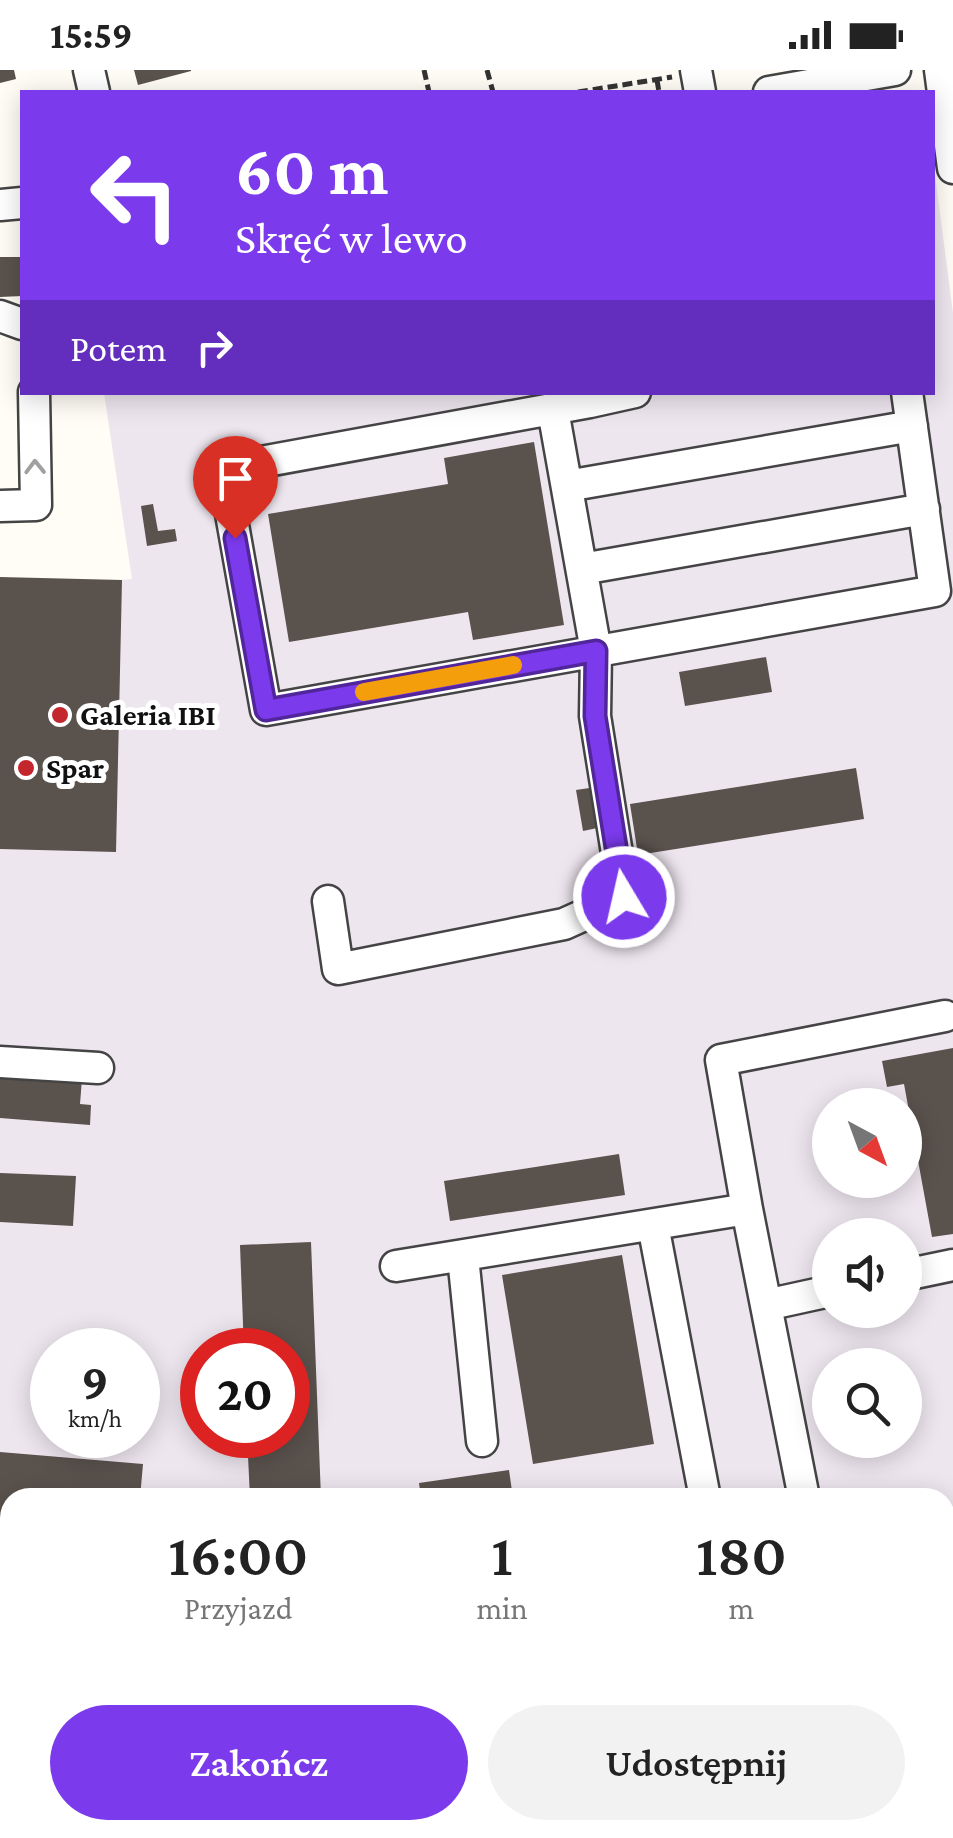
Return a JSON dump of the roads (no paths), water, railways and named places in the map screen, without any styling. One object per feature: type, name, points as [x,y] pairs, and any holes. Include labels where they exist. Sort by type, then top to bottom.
[{"type":"street","points":[[781,90],[894,70]]},
{"type":"street","points":[[940,70],[953,168]]},
{"type":"street","points":[[0,506],[36,505],[34,395]]},
{"type":"street","points":[[590,397],[553,410],[473,407],[223,469],[266,710],[935,591],[908,395]]},
{"type":"street","points":[[328,902],[338,969],[564,924],[624,897],[595,716],[596,651],[553,410]]},
{"type":"street","points":[[568,486],[912,426]]},
{"type":"street","points":[[582,570],[924,510]]},
{"type":"street","points":[[802,1488],[746,1209],[721,1060],[944,1016]]},
{"type":"street","points":[[0,1062],[98,1068]]},
{"type":"street","points":[[396,1266],[746,1209]]},
{"type":"street","points":[[652,1224],[703,1488]]},
{"type":"street","points":[[463,1257],[482,1441]]},
{"type":"street","points":[[922,1271],[953,1264]]},
{"type":"street","points":[[766,1306],[812,1296]]},
{"type":"place","name":"Galeria IBI","points":[[60,715]]},
{"type":"place","name":"Spar","points":[[26,768]]}]
